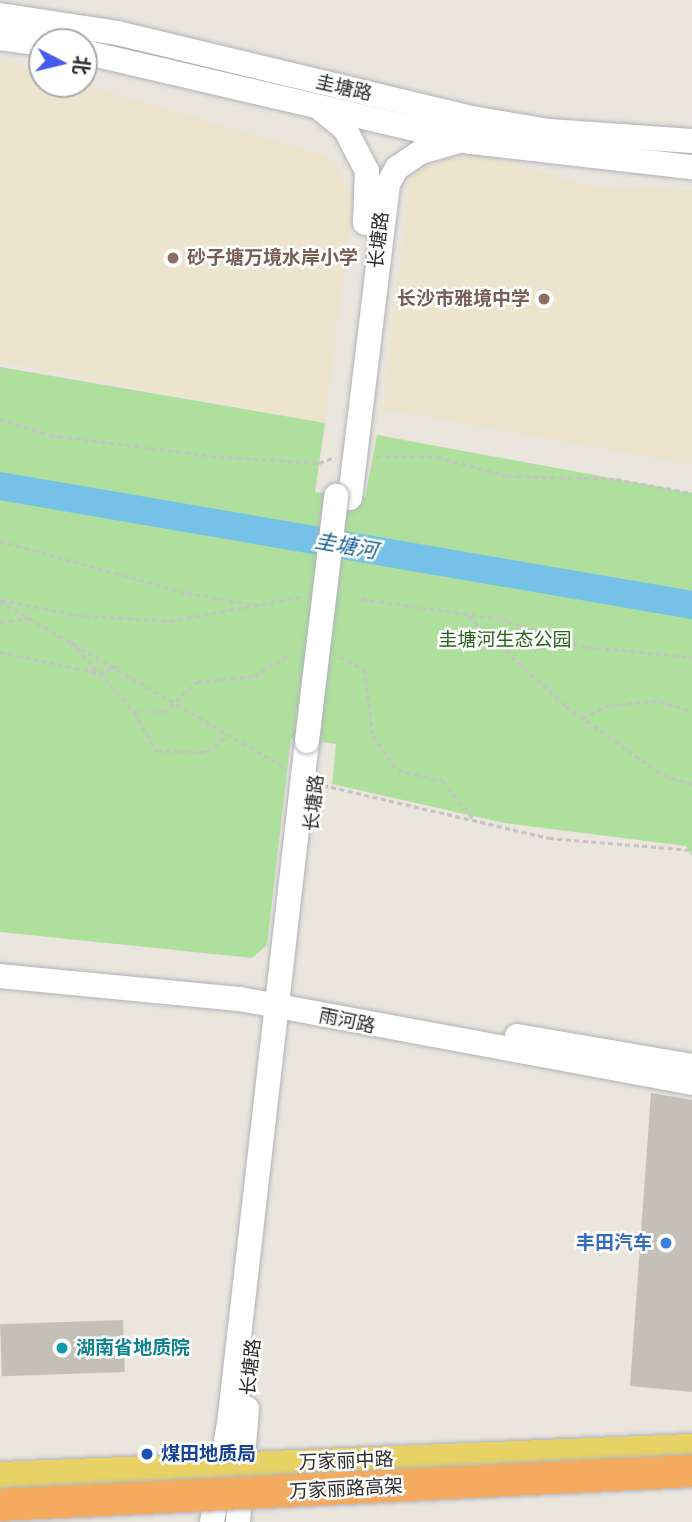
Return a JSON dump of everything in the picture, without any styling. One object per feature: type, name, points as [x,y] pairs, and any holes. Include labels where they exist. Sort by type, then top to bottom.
[{"type":"highway","name":"万家丽路高架","points":[[0,1505],[692,1471]]},
{"type":"highway","name":"万家丽路高架","points":[[95,1522],[692,1492]]},
{"type":"main road","name":"圭塘路","points":[[0,15],[117,33],[472,118],[692,141]]},
{"type":"main road","points":[[0,38],[28,42]]},
{"type":"main road","name":"圭塘路","points":[[98,55],[471,142],[692,167]]},
{"type":"main road","name":"长塘路","points":[[320,108],[357,145],[369,191],[348,456]]},
{"type":"main road","name":"长塘路","points":[[238,1522],[232,1466],[343,497],[388,184],[397,168],[421,152],[471,142]]},
{"type":"main road","name":"雨河路","points":[[0,960],[285,1000],[692,1066]]},
{"type":"main road","name":"雨河路","points":[[0,976],[285,1000],[692,1083]]},
{"type":"main road","name":"万家丽中路","points":[[0,1476],[692,1448]]},
{"type":"main road","name":"长塘路","points":[[212,1522],[232,1466]]},
{"type":"path","points":[[0,419],[50,435],[211,456],[319,463],[348,456],[437,457],[508,476],[616,479],[692,493]]},
{"type":"path","points":[[0,541],[187,593],[266,606]]},
{"type":"path","points":[[0,600],[76,615],[170,621],[266,606],[312,594]]},
{"type":"path","points":[[362,599],[468,616],[588,647],[692,657]]},
{"type":"path","points":[[0,600],[119,666],[310,781],[549,838],[692,850]]},
{"type":"path","points":[[468,616],[583,718],[663,775],[692,783]]},
{"type":"path","points":[[0,622],[31,618]]},
{"type":"path","points":[[69,639],[134,712],[157,751],[207,752],[230,733]]},
{"type":"path","points":[[0,652],[99,673],[119,666]]},
{"type":"path","points":[[134,712],[163,712],[197,682],[254,676],[292,653]]},
{"type":"path","points":[[340,657],[365,670],[373,736],[398,770],[443,780],[475,821]]},
{"type":"path","points":[[583,718],[610,705],[659,701],[692,711]]},
{"type":"shaded area","name":"砂子塘万境水岸小学","points":[[0,60],[28,68],[28,98],[98,98],[98,89],[330,157],[354,195],[325,423],[0,362]]},
{"type":"shaded area","name":"长沙市雅境中学","points":[[464,150],[593,187],[692,190],[692,465],[382,409],[411,171]]},
{"type":"green space","name":"圭塘河生态公园","points":[[0,367],[325,423],[315,492],[365,498],[377,435],[692,493],[692,856],[686,846],[504,823],[332,784],[336,744],[291,738],[267,945],[252,958],[0,932]]},
{"type":"building","name":"丰田汽车","points":[[651,1093],[692,1100],[692,1392],[630,1386]]},
{"type":"building","name":"湖南省地质院","points":[[123,1320],[125,1372],[2,1376],[0,1324]]},
{"type":"waterway","name":"圭塘河","points":[[0,486],[692,605]]},
{"type":"place","name":"砂子塘万境水岸小学","points":[[173,258]]},
{"type":"place","name":"长沙市雅境中学","points":[[544,299]]},
{"type":"place","name":"丰田汽车","points":[[666,1243]]},
{"type":"place","name":"湖南省地质院","points":[[62,1348]]},
{"type":"place","name":"煤田地质局","points":[[147,1454]]}]
